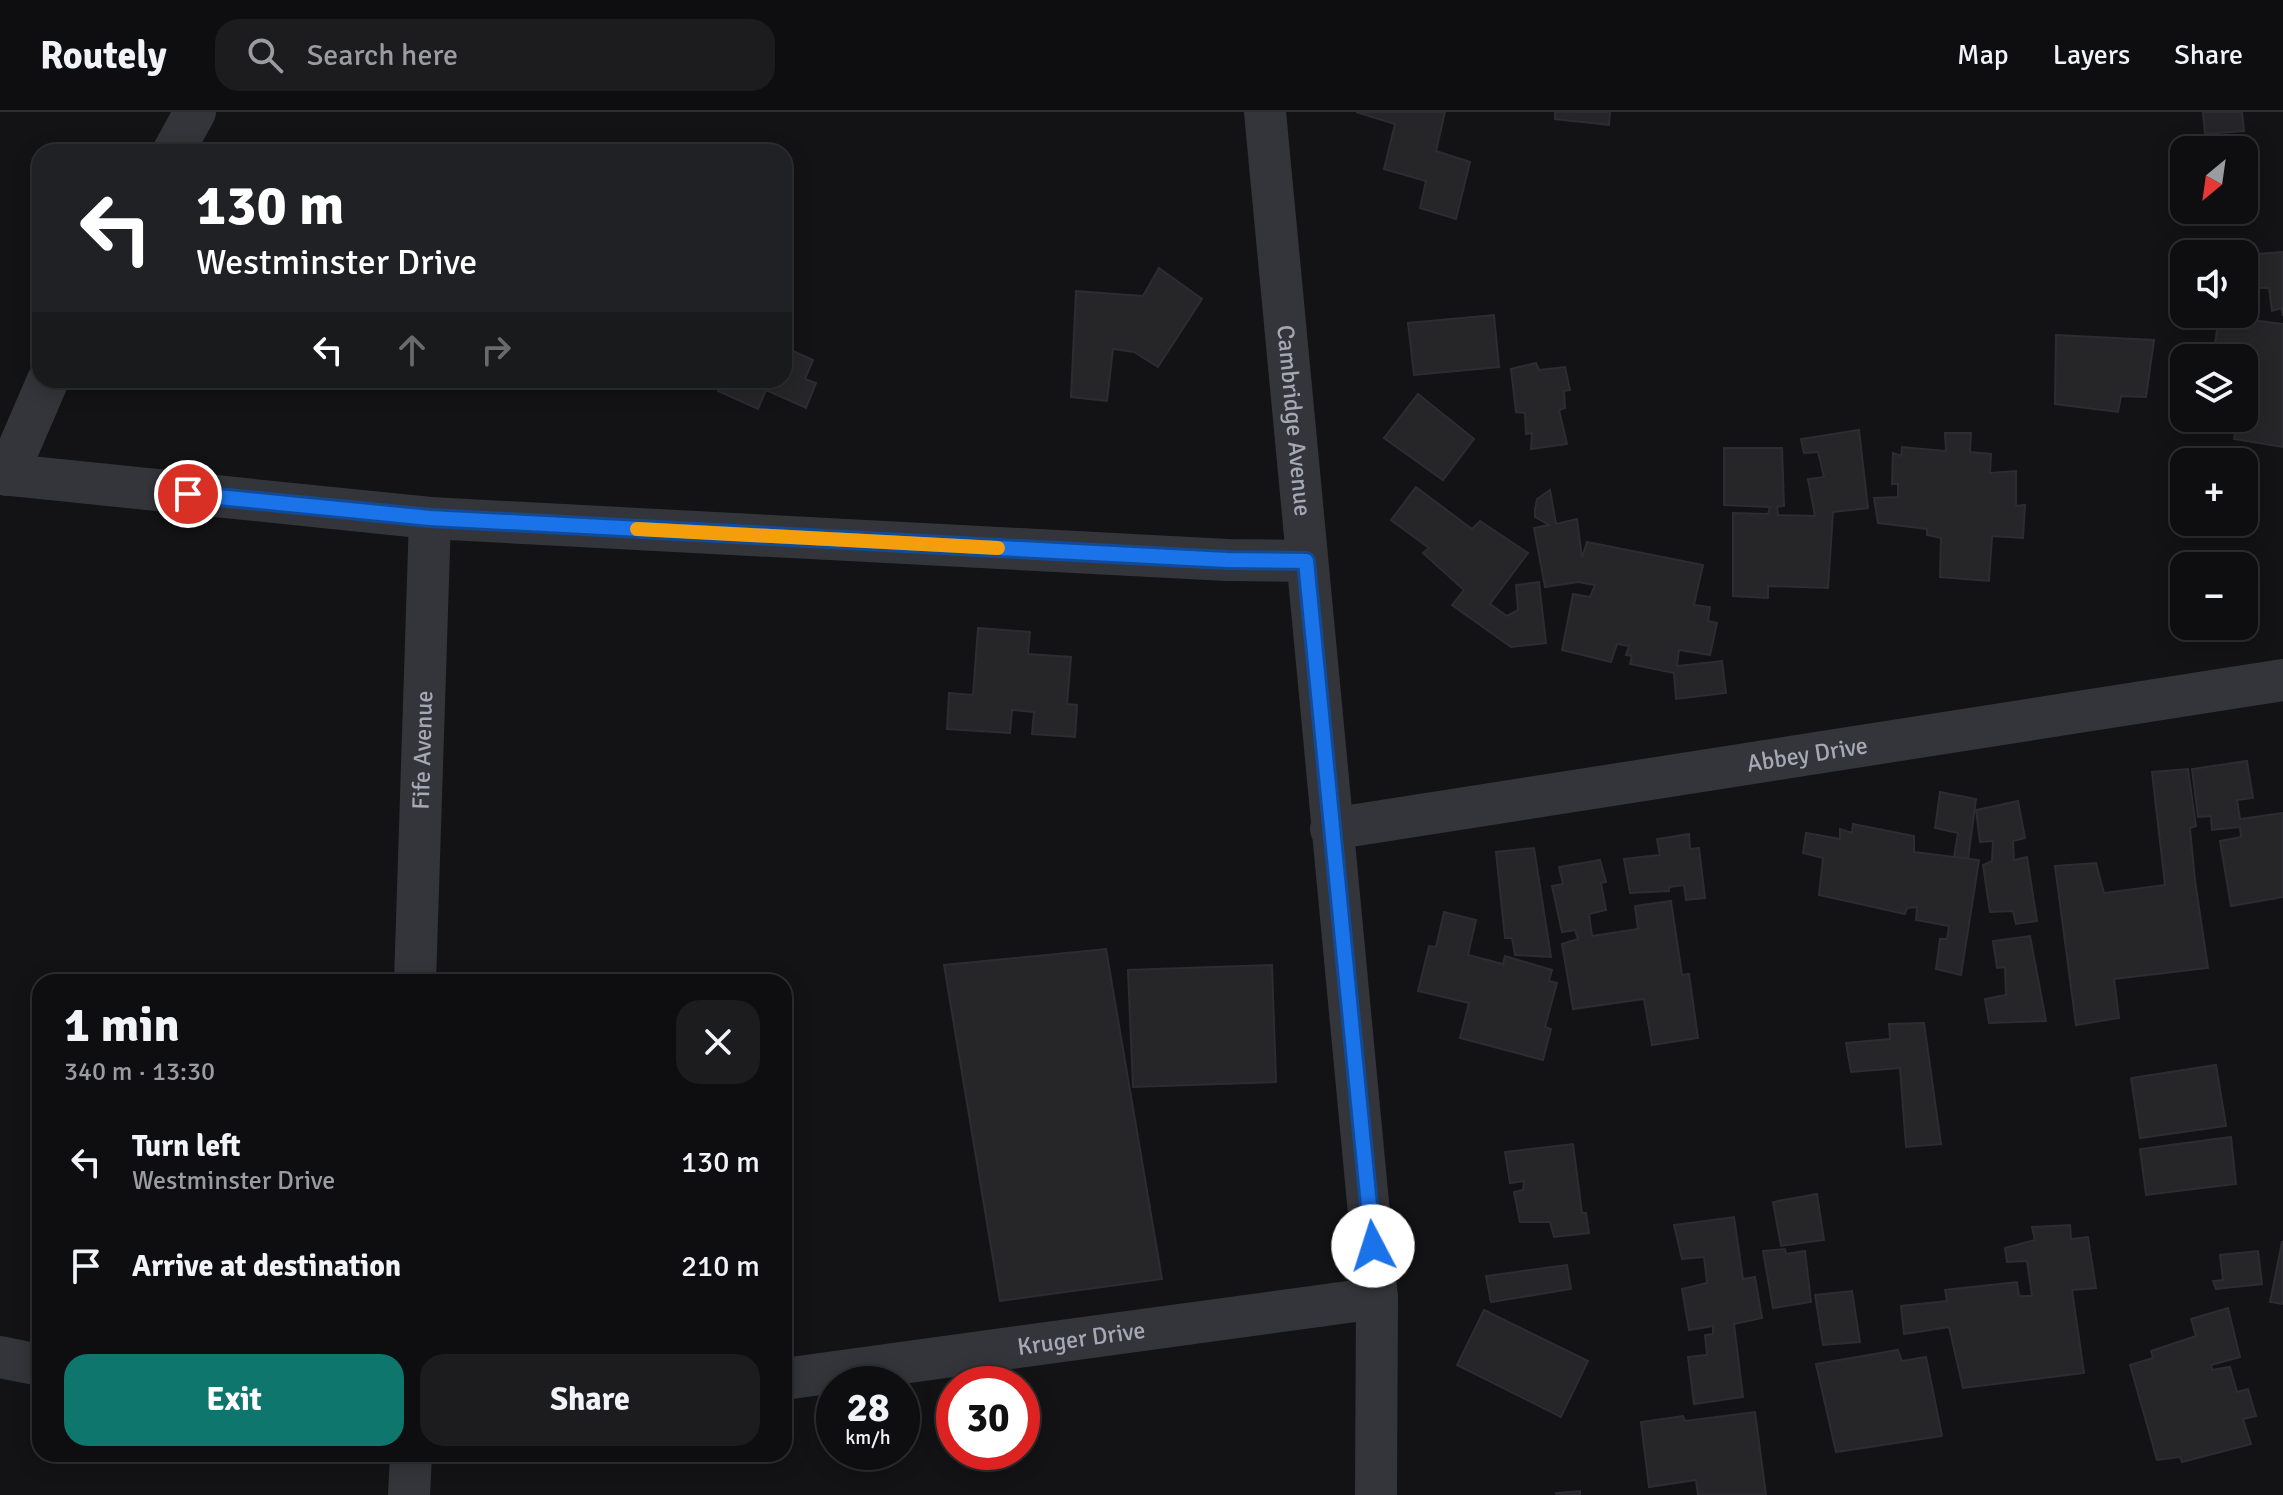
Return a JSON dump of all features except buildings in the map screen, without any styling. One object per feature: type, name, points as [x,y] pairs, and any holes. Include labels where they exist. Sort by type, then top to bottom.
[{"type":"street","points":[[177,144],[195,112]]},
{"type":"street","name":"Cambridge Avenue","points":[[1265,112],[1377,1298],[1376,1495]]},
{"type":"street","points":[[44,388],[4,474],[430,518],[1227,560],[1306,561]]},
{"type":"street","name":"Fife Avenue","points":[[415,974],[430,518]]},
{"type":"street","name":"Abbey Drive","points":[[1331,829],[2283,680]]},
{"type":"street","name":"Kruger Drive","points":[[792,1378],[1377,1298]]},
{"type":"street","points":[[0,1357],[32,1363]]},
{"type":"street","points":[[409,1495],[411,1462]]},
{"type":"slow traffic","points":[[637,529],[998,548]]},
{"type":"route","points":[[188,494],[430,518],[1227,560],[1306,561],[1373,1246]]}]
